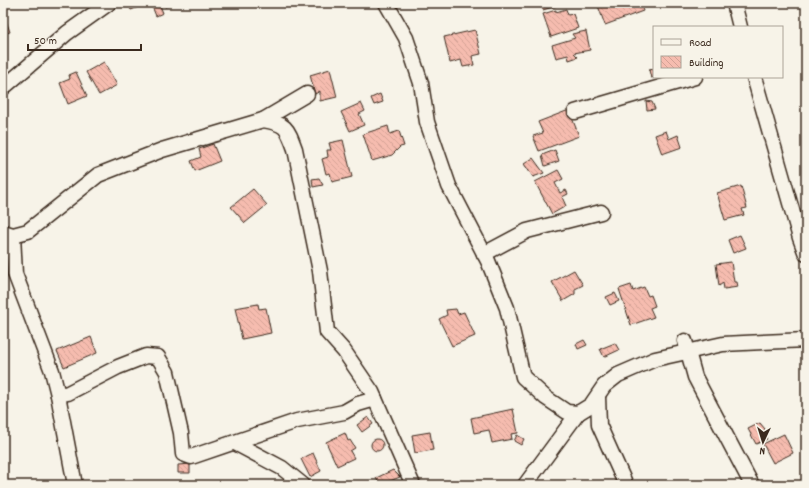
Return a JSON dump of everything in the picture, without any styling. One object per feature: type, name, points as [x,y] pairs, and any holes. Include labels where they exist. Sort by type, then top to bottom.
[{"type":"street","points":[[3,88],[67,33],[109,3]]},
{"type":"street","points":[[386,3],[406,38],[421,83],[427,122],[449,186],[484,254],[507,308],[523,377],[546,398],[567,412],[578,413]]},
{"type":"street","points":[[734,3],[740,26]]},
{"type":"street","points":[[575,112],[693,78]]},
{"type":"street","points":[[754,78],[806,254]]},
{"type":"street","points":[[75,485],[52,371],[15,274],[8,234],[28,231],[98,174],[162,150],[263,120],[307,94]]},
{"type":"street","points":[[263,120],[278,122],[288,130],[294,149],[320,271],[327,332],[344,351],[372,392],[413,485]]},
{"type":"street","points":[[484,254],[527,231],[601,212]]},
{"type":"street","points":[[526,485],[578,413],[591,405],[604,386],[618,375],[687,346],[806,340]]},
{"type":"street","points":[[687,346],[695,377],[752,485]]},
{"type":"street","points":[[58,395],[68,393],[118,367],[146,356],[158,357],[167,372],[181,433],[183,454],[192,457],[297,421],[344,412],[358,404],[375,399]]},
{"type":"street","points":[[598,396],[599,425],[626,485]]},
{"type":"street","points":[[235,443],[282,468],[303,485]]},
{"type":"building","points":[[128,3],[139,3],[141,6],[131,10]]},
{"type":"building","points":[[159,3],[163,13],[156,16],[151,4]]},
{"type":"building","points":[[164,3],[177,3],[165,7]]},
{"type":"building","points":[[541,3],[555,3],[556,6],[543,10]]},
{"type":"building","points":[[597,3],[640,3],[643,11],[605,25]]},
{"type":"building","points":[[566,9],[568,15],[573,14],[578,28],[551,37],[543,14]]},
{"type":"building","points":[[3,12],[10,32],[3,34]]},
{"type":"building","points":[[475,30],[481,54],[472,56],[474,65],[463,67],[461,60],[450,63],[444,37]]},
{"type":"building","points":[[586,31],[590,50],[574,53],[578,57],[569,60],[568,55],[556,58],[552,45],[575,38],[572,34]]},
{"type":"building","points":[[104,62],[117,85],[99,95],[86,72]]},
{"type":"building","points":[[330,69],[337,97],[320,101],[320,91],[315,94],[310,75]]},
{"type":"building","points":[[653,69],[653,77],[651,78],[649,70]]},
{"type":"building","points":[[76,72],[87,96],[68,104],[60,83],[70,79],[69,75]]},
{"type":"building","points":[[380,94],[383,102],[374,105],[371,98]]},
{"type":"building","points":[[646,101],[652,102],[655,109],[647,110]]},
{"type":"building","points":[[361,103],[365,111],[359,114],[364,125],[350,131],[341,112]]},
{"type":"building","points":[[569,110],[579,136],[539,151],[533,136],[543,133],[538,122]]},
{"type":"building","points":[[388,126],[390,134],[399,131],[404,146],[400,147],[392,155],[372,161],[363,134]]},
{"type":"building","points":[[666,131],[669,139],[678,135],[682,147],[662,154],[655,135]]},
{"type":"building","points":[[343,140],[352,177],[332,182],[330,173],[326,174],[322,159],[328,157],[327,150],[331,150],[329,143]]},
{"type":"building","points":[[213,144],[220,161],[195,171],[191,161],[201,157],[199,149]]},
{"type":"building","points":[[555,150],[559,161],[545,166],[542,155]]},
{"type":"building","points":[[533,158],[544,173],[533,177],[524,164]]},
{"type":"building","points":[[558,170],[563,179],[555,183],[560,193],[566,190],[568,194],[562,197],[566,206],[552,214],[535,182]]},
{"type":"building","points":[[319,178],[323,185],[313,187],[312,179]]},
{"type":"building","points":[[741,186],[747,208],[742,209],[744,215],[725,220],[717,193]]},
{"type":"building","points":[[253,189],[267,205],[245,223],[231,207]]},
{"type":"building","points":[[740,235],[746,248],[733,253],[728,240]]},
{"type":"building","points":[[731,262],[734,282],[737,282],[738,287],[724,289],[723,283],[719,286],[716,264]]},
{"type":"building","points":[[574,270],[583,285],[575,289],[575,294],[563,301],[552,282]]},
{"type":"building","points":[[631,285],[633,291],[644,287],[648,296],[651,295],[655,306],[650,308],[654,317],[631,325],[619,289]]},
{"type":"building","points":[[615,293],[619,301],[610,305],[606,297]]},
{"type":"building","points":[[258,304],[259,309],[266,308],[271,333],[242,339],[235,308]]},
{"type":"building","points":[[456,309],[458,314],[464,312],[475,336],[452,346],[439,319],[447,315],[446,310]]},
{"type":"building","points":[[91,337],[97,353],[64,367],[57,351]]},
{"type":"building","points":[[584,340],[587,345],[578,349],[576,344]]},
{"type":"building","points":[[615,343],[619,350],[604,357],[600,349]]},
{"type":"building","points":[[513,409],[518,433],[511,434],[512,439],[492,443],[489,430],[474,433],[471,418]]},
{"type":"building","points":[[368,417],[373,424],[362,432],[357,425]]},
{"type":"building","points":[[760,423],[765,429],[762,432],[767,439],[756,444],[748,429]]},
{"type":"building","points":[[430,432],[433,450],[415,453],[412,435]]},
{"type":"building","points":[[345,433],[348,441],[350,440],[355,448],[350,451],[354,458],[337,466],[326,442]]},
{"type":"building","points":[[784,434],[793,453],[773,463],[763,444]]},
{"type":"building","points":[[517,435],[524,439],[521,445],[514,441]]},
{"type":"building","points":[[379,439],[382,440],[382,450],[375,451],[372,450],[371,443],[372,440]]},
{"type":"building","points":[[313,453],[321,471],[310,477],[301,459]]},
{"type":"building","points":[[190,464],[190,473],[178,473],[178,465]]},
{"type":"building","points":[[393,470],[400,477],[380,485],[376,478]]}]
